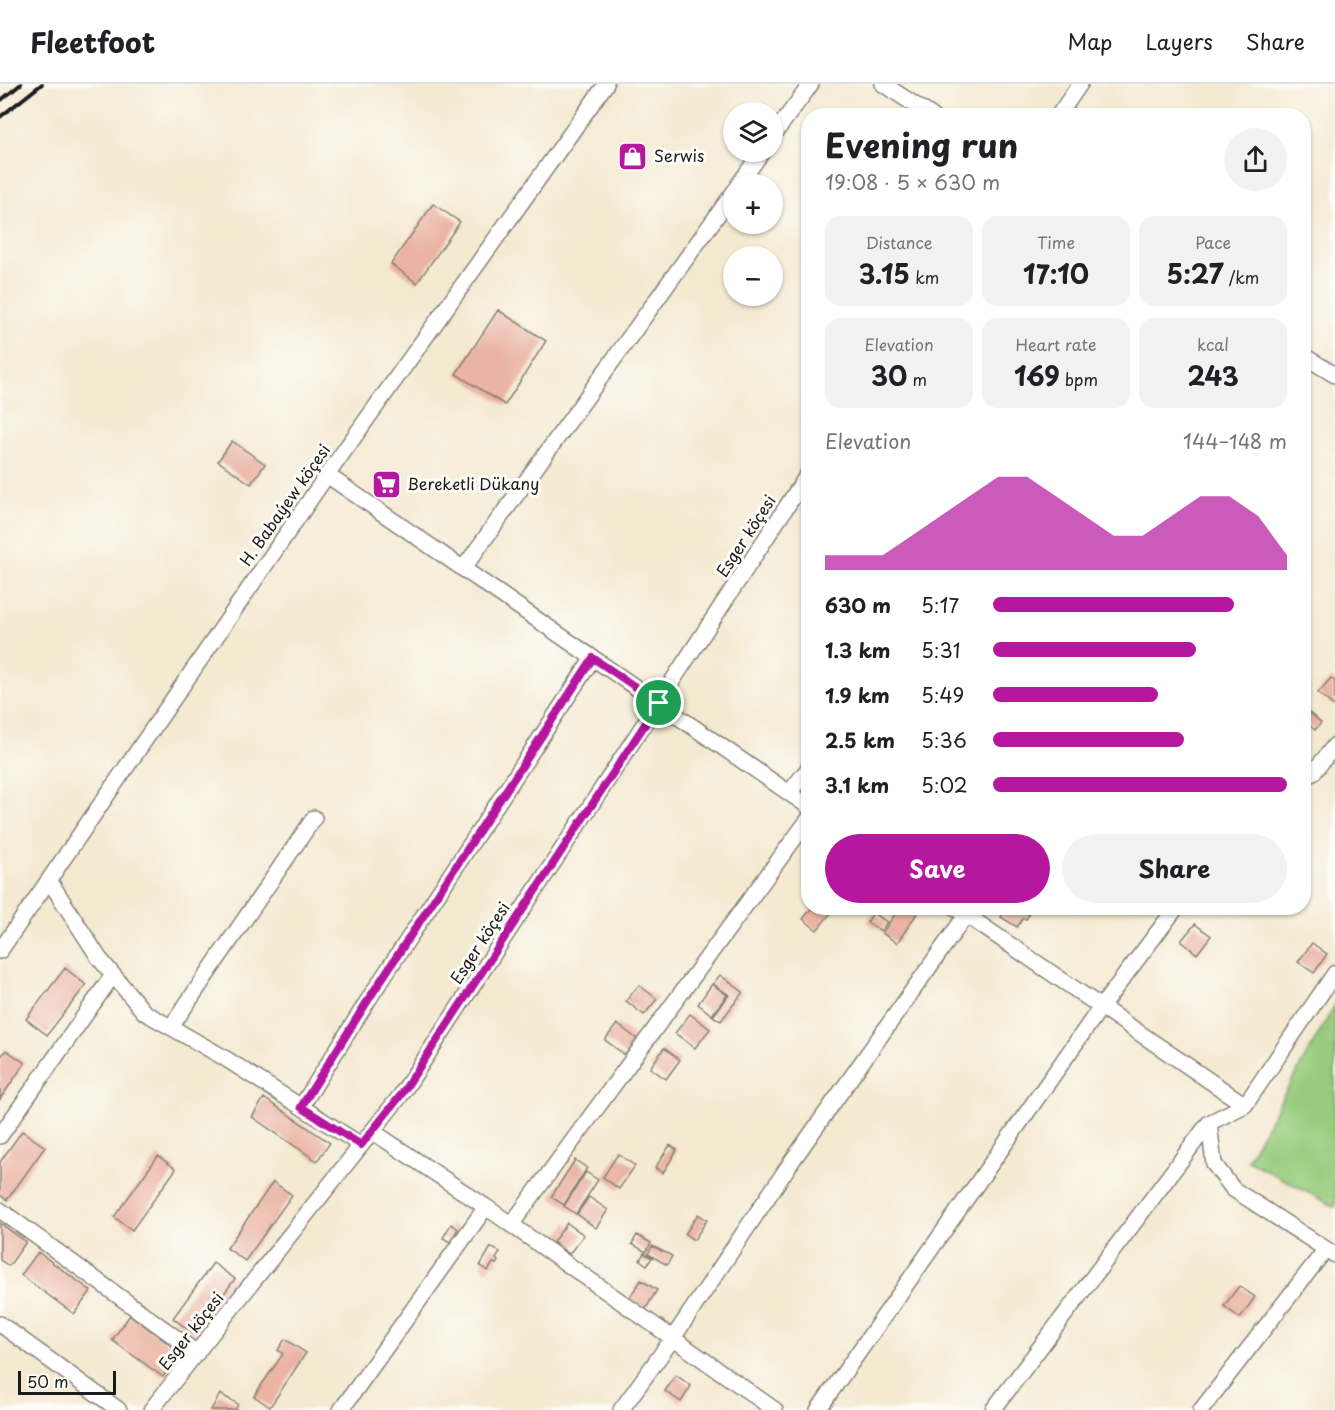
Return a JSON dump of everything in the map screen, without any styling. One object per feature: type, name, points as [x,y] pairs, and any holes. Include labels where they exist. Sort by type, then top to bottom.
[{"type":"street","name":"H. Babaýew köçesi","points":[[0,951],[327,475],[606,84]]},
{"type":"street","points":[[783,122],[811,84]]},
{"type":"street","points":[[883,84],[920,108]]},
{"type":"street","points":[[1064,108],[1080,84]]},
{"type":"street","points":[[463,569],[723,207]]},
{"type":"street","points":[[1311,360],[1335,375]]},
{"type":"street","points":[[327,475],[801,801]]},
{"type":"street","name":"Esger köçesi","points":[[152,1410],[401,1095],[801,485]]},
{"type":"street","points":[[301,1107],[372,994],[593,658]]},
{"type":"street","points":[[1311,773],[1335,745]]},
{"type":"street","points":[[789,793],[801,778]]},
{"type":"street","points":[[171,1027],[314,818]]},
{"type":"street","points":[[511,1225],[801,830]]},
{"type":"street","points":[[49,880],[99,958],[144,1012],[223,1058],[361,1145]]},
{"type":"street","points":[[621,1410],[673,1338],[962,915]]},
{"type":"street","points":[[972,915],[1101,1007],[1245,1105]]},
{"type":"street","points":[[818,1410],[1101,1007],[1171,915]]},
{"type":"street","points":[[993,1410],[1209,1124],[1245,1105],[1335,973]]},
{"type":"street","points":[[0,1136],[113,975]]},
{"type":"street","points":[[1201,1410],[1330,1252],[1233,1189],[1215,1164],[1209,1124]]},
{"type":"street","points":[[372,1131],[486,1207],[775,1410]]},
{"type":"street","points":[[341,1410],[486,1207]]},
{"type":"street","points":[[0,1210],[197,1353]]},
{"type":"street","points":[[0,1324],[100,1405],[119,1410]]},
{"type":"green space","points":[[1335,1005],[1335,1207],[1247,1160]]},
{"type":"building","points":[[433,204],[460,222],[417,283],[391,264]]},
{"type":"building","points":[[498,310],[546,341],[505,405],[456,374]]},
{"type":"building","points":[[232,441],[265,464],[251,484],[218,461]]},
{"type":"building","points":[[1331,678],[1335,681],[1335,707],[1318,693]]},
{"type":"building","points":[[1311,714],[1321,723],[1315,730],[1311,727]]},
{"type":"building","points":[[806,915],[829,915],[817,930],[803,919]]},
{"type":"building","points":[[872,915],[876,915],[887,922],[881,931],[867,922]]},
{"type":"building","points":[[894,915],[916,915],[897,943],[882,933]]},
{"type":"building","points":[[1002,915],[1029,915],[1026,919],[1023,918],[1017,927],[1001,917]]},
{"type":"building","points":[[1195,924],[1211,936],[1197,954],[1181,941]]},
{"type":"building","points":[[1312,943],[1327,954],[1314,973],[1298,962]]},
{"type":"building","points":[[65,968],[86,985],[47,1035],[26,1019]]},
{"type":"building","points":[[720,975],[743,992],[721,1021],[713,1016],[729,995],[713,984]]},
{"type":"building","points":[[712,984],[727,995],[712,1015],[698,1004]]},
{"type":"building","points":[[639,985],[657,999],[644,1015],[626,1001]]},
{"type":"building","points":[[690,1014],[710,1029],[695,1048],[675,1033]]},
{"type":"building","points":[[617,1024],[637,1039],[625,1055],[605,1040]]},
{"type":"building","points":[[664,1048],[680,1060],[666,1079],[650,1068]]},
{"type":"building","points":[[6,1050],[25,1063],[0,1099],[0,1058]]},
{"type":"building","points":[[264,1098],[330,1143],[317,1161],[252,1117]]},
{"type":"building","points":[[22,1131],[45,1147],[7,1200],[0,1195],[0,1162]]},
{"type":"building","points":[[670,1145],[677,1150],[663,1173],[655,1168]]},
{"type":"building","points":[[618,1154],[635,1166],[619,1189],[603,1177]]},
{"type":"building","points":[[158,1156],[176,1169],[132,1230],[114,1217]]},
{"type":"building","points":[[575,1160],[587,1168],[564,1205],[551,1197]]},
{"type":"building","points":[[586,1172],[598,1180],[576,1214],[564,1206]]},
{"type":"building","points":[[273,1182],[292,1195],[245,1261],[227,1248]]},
{"type":"building","points":[[589,1197],[608,1210],[596,1228],[577,1214]]},
{"type":"building","points":[[698,1214],[707,1220],[694,1240],[685,1234]]},
{"type":"building","points":[[0,1223],[26,1242],[9,1266],[0,1260]]},
{"type":"building","points":[[567,1223],[584,1235],[569,1254],[553,1242]]},
{"type":"building","points":[[451,1224],[458,1229],[450,1242],[443,1238]]},
{"type":"building","points":[[637,1235],[651,1243],[646,1252],[632,1244]]},
{"type":"building","points":[[652,1246],[672,1256],[667,1265],[648,1254]]},
{"type":"building","points":[[491,1247],[500,1252],[496,1259],[498,1261],[496,1264],[493,1263],[488,1271],[480,1266]]},
{"type":"building","points":[[38,1252],[91,1291],[74,1314],[21,1275]]},
{"type":"building","points":[[644,1253],[652,1258],[647,1265],[640,1260]]},
{"type":"building","points":[[213,1263],[235,1279],[194,1334],[173,1318]]},
{"type":"building","points":[[641,1280],[657,1290],[645,1310],[628,1300]]},
{"type":"building","points":[[1239,1286],[1255,1297],[1240,1318],[1224,1306]]},
{"type":"building","points":[[130,1315],[181,1353],[163,1377],[112,1340]]},
{"type":"building","points":[[285,1339],[306,1353],[270,1407],[254,1396],[283,1354],[278,1350]]},
{"type":"building","points":[[676,1375],[691,1386],[681,1402],[665,1391]]},
{"type":"building","points":[[220,1394],[238,1404],[235,1410],[211,1410]]},
{"type":"railway","points":[[0,101],[21,84]]},
{"type":"railway","points":[[0,117],[42,84]]},
{"type":"place","name":"Serwis","points":[[633,156]]},
{"type":"place","name":"Bereketli Dükany","points":[[386,484]]},
{"type":"route","points":[[593,658],[659,703],[401,1095],[361,1145],[301,1107],[372,994],[593,658]]}]
